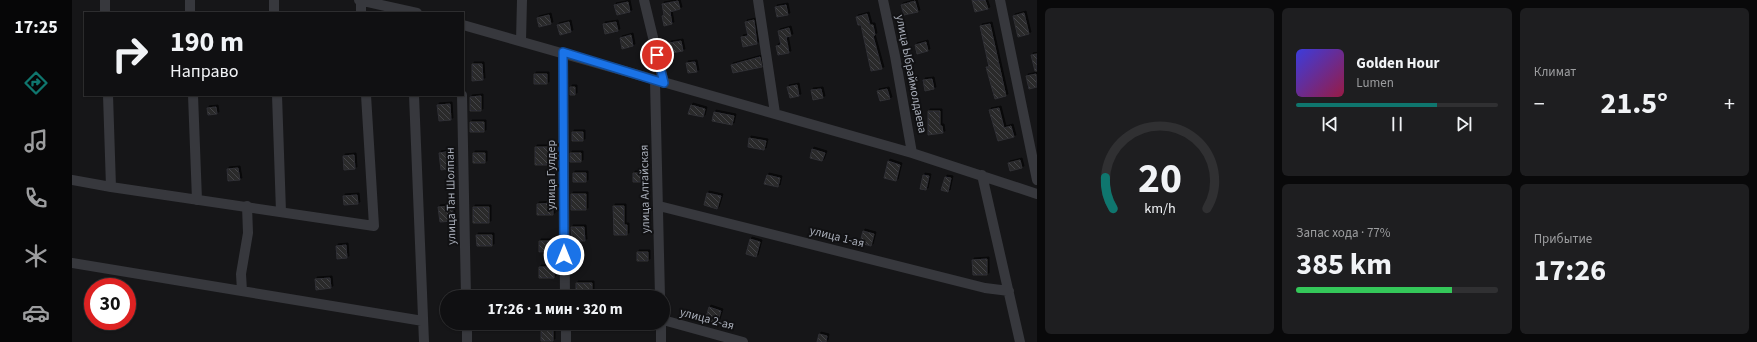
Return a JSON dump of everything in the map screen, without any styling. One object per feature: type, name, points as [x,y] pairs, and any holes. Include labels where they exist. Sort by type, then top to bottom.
[{"type":"street","points":[[104,0],[105,12]]},
{"type":"street","points":[[190,0],[190,12]]},
{"type":"street","points":[[274,0],[274,12]]},
{"type":"street","points":[[361,12],[360,0],[405,8],[415,12]]},
{"type":"street","points":[[521,41],[522,0]]},
{"type":"street","name":"улица Алтайская","points":[[644,0],[660,82],[660,290]]},
{"type":"street","points":[[758,0],[775,113]]},
{"type":"street","name":"улица Ыбраймолдаева","points":[[883,0],[896,56],[912,153]]},
{"type":"street","points":[[1000,0],[1037,180]]},
{"type":"street","points":[[464,25],[563,52],[660,82],[775,113],[912,153],[1037,194]]},
{"type":"street","name":"улица Гулдер","points":[[563,52],[565,290]]},
{"type":"street","points":[[108,96],[111,187]]},
{"type":"street","points":[[193,96],[197,200]]},
{"type":"street","points":[[277,96],[281,212]]},
{"type":"street","points":[[72,180],[374,226],[366,96]]},
{"type":"street","points":[[414,96],[424,342]]},
{"type":"street","name":"улица Тан Шолпан","points":[[462,96],[466,290]]},
{"type":"street","points":[[982,175],[1020,342]]},
{"type":"street","points":[[242,291],[241,274],[248,233],[247,206]]},
{"type":"street","name":"улица 1-ая","points":[[659,206],[984,288],[1009,291]]},
{"type":"street","points":[[72,263],[423,321]]},
{"type":"street","name":"улица 2-ая","points":[[670,322],[744,342]]},
{"type":"street","points":[[467,330],[468,342]]},
{"type":"street","points":[[566,330],[566,342]]},
{"type":"street","points":[[661,330],[661,342]]},
{"type":"building","points":[[972,0],[985,0],[988,9],[975,12]]},
{"type":"building","points":[[678,1],[680,9],[670,12],[672,24],[664,26],[662,4]]},
{"type":"building","points":[[915,1],[918,12],[904,15],[901,5]]},
{"type":"building","points":[[628,2],[630,12],[617,15],[614,5]]},
{"type":"building","points":[[786,5],[788,15],[777,17],[775,7]]},
{"type":"building","points":[[1024,13],[1029,34],[1018,37],[1013,16]]},
{"type":"building","points":[[867,14],[870,25],[873,25],[875,35],[873,36],[882,69],[871,71],[861,25],[858,25],[856,17]]},
{"type":"building","points":[[549,15],[551,24],[539,27],[537,18]]},
{"type":"building","points":[[754,20],[757,44],[743,47],[741,37],[748,36],[745,22]]},
{"type":"building","points":[[569,22],[571,32],[560,35],[557,25]]},
{"type":"building","points":[[616,22],[618,31],[605,34],[603,24]]},
{"type":"building","points":[[990,24],[1006,96],[995,99],[986,67],[989,67],[980,26]]},
{"type":"building","points":[[789,28],[791,36],[786,37],[789,53],[778,55],[776,46],[781,45],[778,31]]},
{"type":"building","points":[[631,35],[633,46],[622,49],[620,38]]},
{"type":"building","points":[[681,41],[683,51],[671,53],[669,43]]},
{"type":"building","points":[[926,42],[928,51],[917,54],[915,45]]},
{"type":"building","points":[[1037,54],[1037,71],[1035,71],[1031,55]]},
{"type":"building","points":[[760,57],[762,67],[733,73],[731,65]]},
{"type":"building","points":[[695,62],[697,72],[688,73],[686,63]]},
{"type":"building","points":[[472,64],[482,64],[483,80],[472,81]]},
{"type":"building","points":[[534,74],[547,74],[547,84],[534,84]]},
{"type":"building","points":[[1036,74],[1037,87],[1029,89],[1026,76]]},
{"type":"building","points":[[932,79],[934,89],[925,91],[923,80]]},
{"type":"building","points":[[797,85],[799,96],[790,98],[787,87]]},
{"type":"building","points":[[570,87],[575,87],[575,95],[570,95]]},
{"type":"building","points":[[821,89],[823,98],[813,100],[811,90]]},
{"type":"building","points":[[887,89],[890,99],[880,101],[877,91]]},
{"type":"building","points":[[481,96],[481,111],[470,111],[470,97]]},
{"type":"building","points":[[450,104],[451,120],[439,121],[437,105]]},
{"type":"building","points":[[691,105],[705,109],[703,117],[688,114]]},
{"type":"building","points":[[216,107],[217,114],[208,115],[207,108]]},
{"type":"building","points":[[999,108],[1004,128],[1011,126],[1014,137],[998,141],[989,110]]},
{"type":"building","points":[[928,111],[940,111],[940,126],[942,126],[943,133],[928,135]]},
{"type":"building","points":[[714,112],[734,116],[732,125],[712,121]]},
{"type":"building","points":[[470,122],[484,122],[484,132],[470,132]]},
{"type":"building","points":[[572,132],[583,132],[583,141],[572,141]]},
{"type":"building","points":[[749,138],[766,141],[764,150],[748,147]]},
{"type":"building","points":[[535,147],[549,147],[549,165],[535,165]]},
{"type":"building","points":[[812,149],[825,153],[822,161],[810,158]]},
{"type":"building","points":[[452,151],[454,168],[441,170],[439,153]]},
{"type":"building","points":[[473,153],[485,153],[485,163],[473,163]]},
{"type":"building","points":[[570,153],[581,153],[581,162],[570,162]]},
{"type":"building","points":[[354,155],[355,169],[344,170],[343,156]]},
{"type":"building","points":[[1020,160],[1022,168],[1010,171],[1008,163]]},
{"type":"building","points":[[888,161],[900,165],[896,181],[884,178]]},
{"type":"building","points":[[238,168],[240,180],[228,181],[227,169]]},
{"type":"building","points":[[573,173],[586,173],[586,182],[573,182]]},
{"type":"building","points":[[633,173],[641,173],[641,182],[633,182]]},
{"type":"building","points":[[767,175],[780,178],[778,187],[764,184]]},
{"type":"building","points":[[923,175],[929,176],[926,190],[920,189]]},
{"type":"building","points":[[945,177],[951,178],[948,192],[941,190]]},
{"type":"building","points":[[707,193],[721,196],[717,209],[704,205]]},
{"type":"building","points":[[571,194],[586,194],[586,210],[571,210]]},
{"type":"building","points":[[357,195],[358,204],[344,205],[343,196]]},
{"type":"building","points":[[553,203],[553,215],[537,215],[537,204]]},
{"type":"building","points":[[452,206],[454,221],[440,222],[438,207]]},
{"type":"building","points":[[613,206],[624,206],[624,225],[627,225],[627,235],[614,235]]},
{"type":"building","points":[[473,207],[489,207],[489,223],[473,223]]},
{"type":"building","points":[[571,227],[584,227],[585,241],[572,241]]},
{"type":"building","points":[[863,231],[874,234],[871,246],[860,243]]},
{"type":"building","points":[[476,235],[492,235],[492,246],[477,246]]},
{"type":"building","points":[[750,239],[760,242],[756,257],[746,254]]},
{"type":"building","points":[[539,241],[553,241],[553,251],[539,252]]},
{"type":"building","points":[[346,245],[347,258],[337,259],[336,246]]},
{"type":"building","points":[[637,252],[648,252],[648,261],[637,261]]},
{"type":"building","points":[[987,259],[987,275],[973,275],[972,260]]},
{"type":"building","points":[[539,267],[554,267],[554,278],[539,278]]},
{"type":"building","points":[[330,278],[331,288],[316,290],[315,279]]},
{"type":"building","points":[[576,283],[592,283],[592,290],[576,290]]},
{"type":"building","points":[[709,307],[721,311],[717,324],[705,321]]},
{"type":"building","points":[[541,330],[553,330],[553,341],[541,341]]},
{"type":"building","points":[[819,334],[827,336],[826,342],[817,342]]},
{"type":"route","points":[[564,255],[563,52],[664,83],[657,55]]}]
